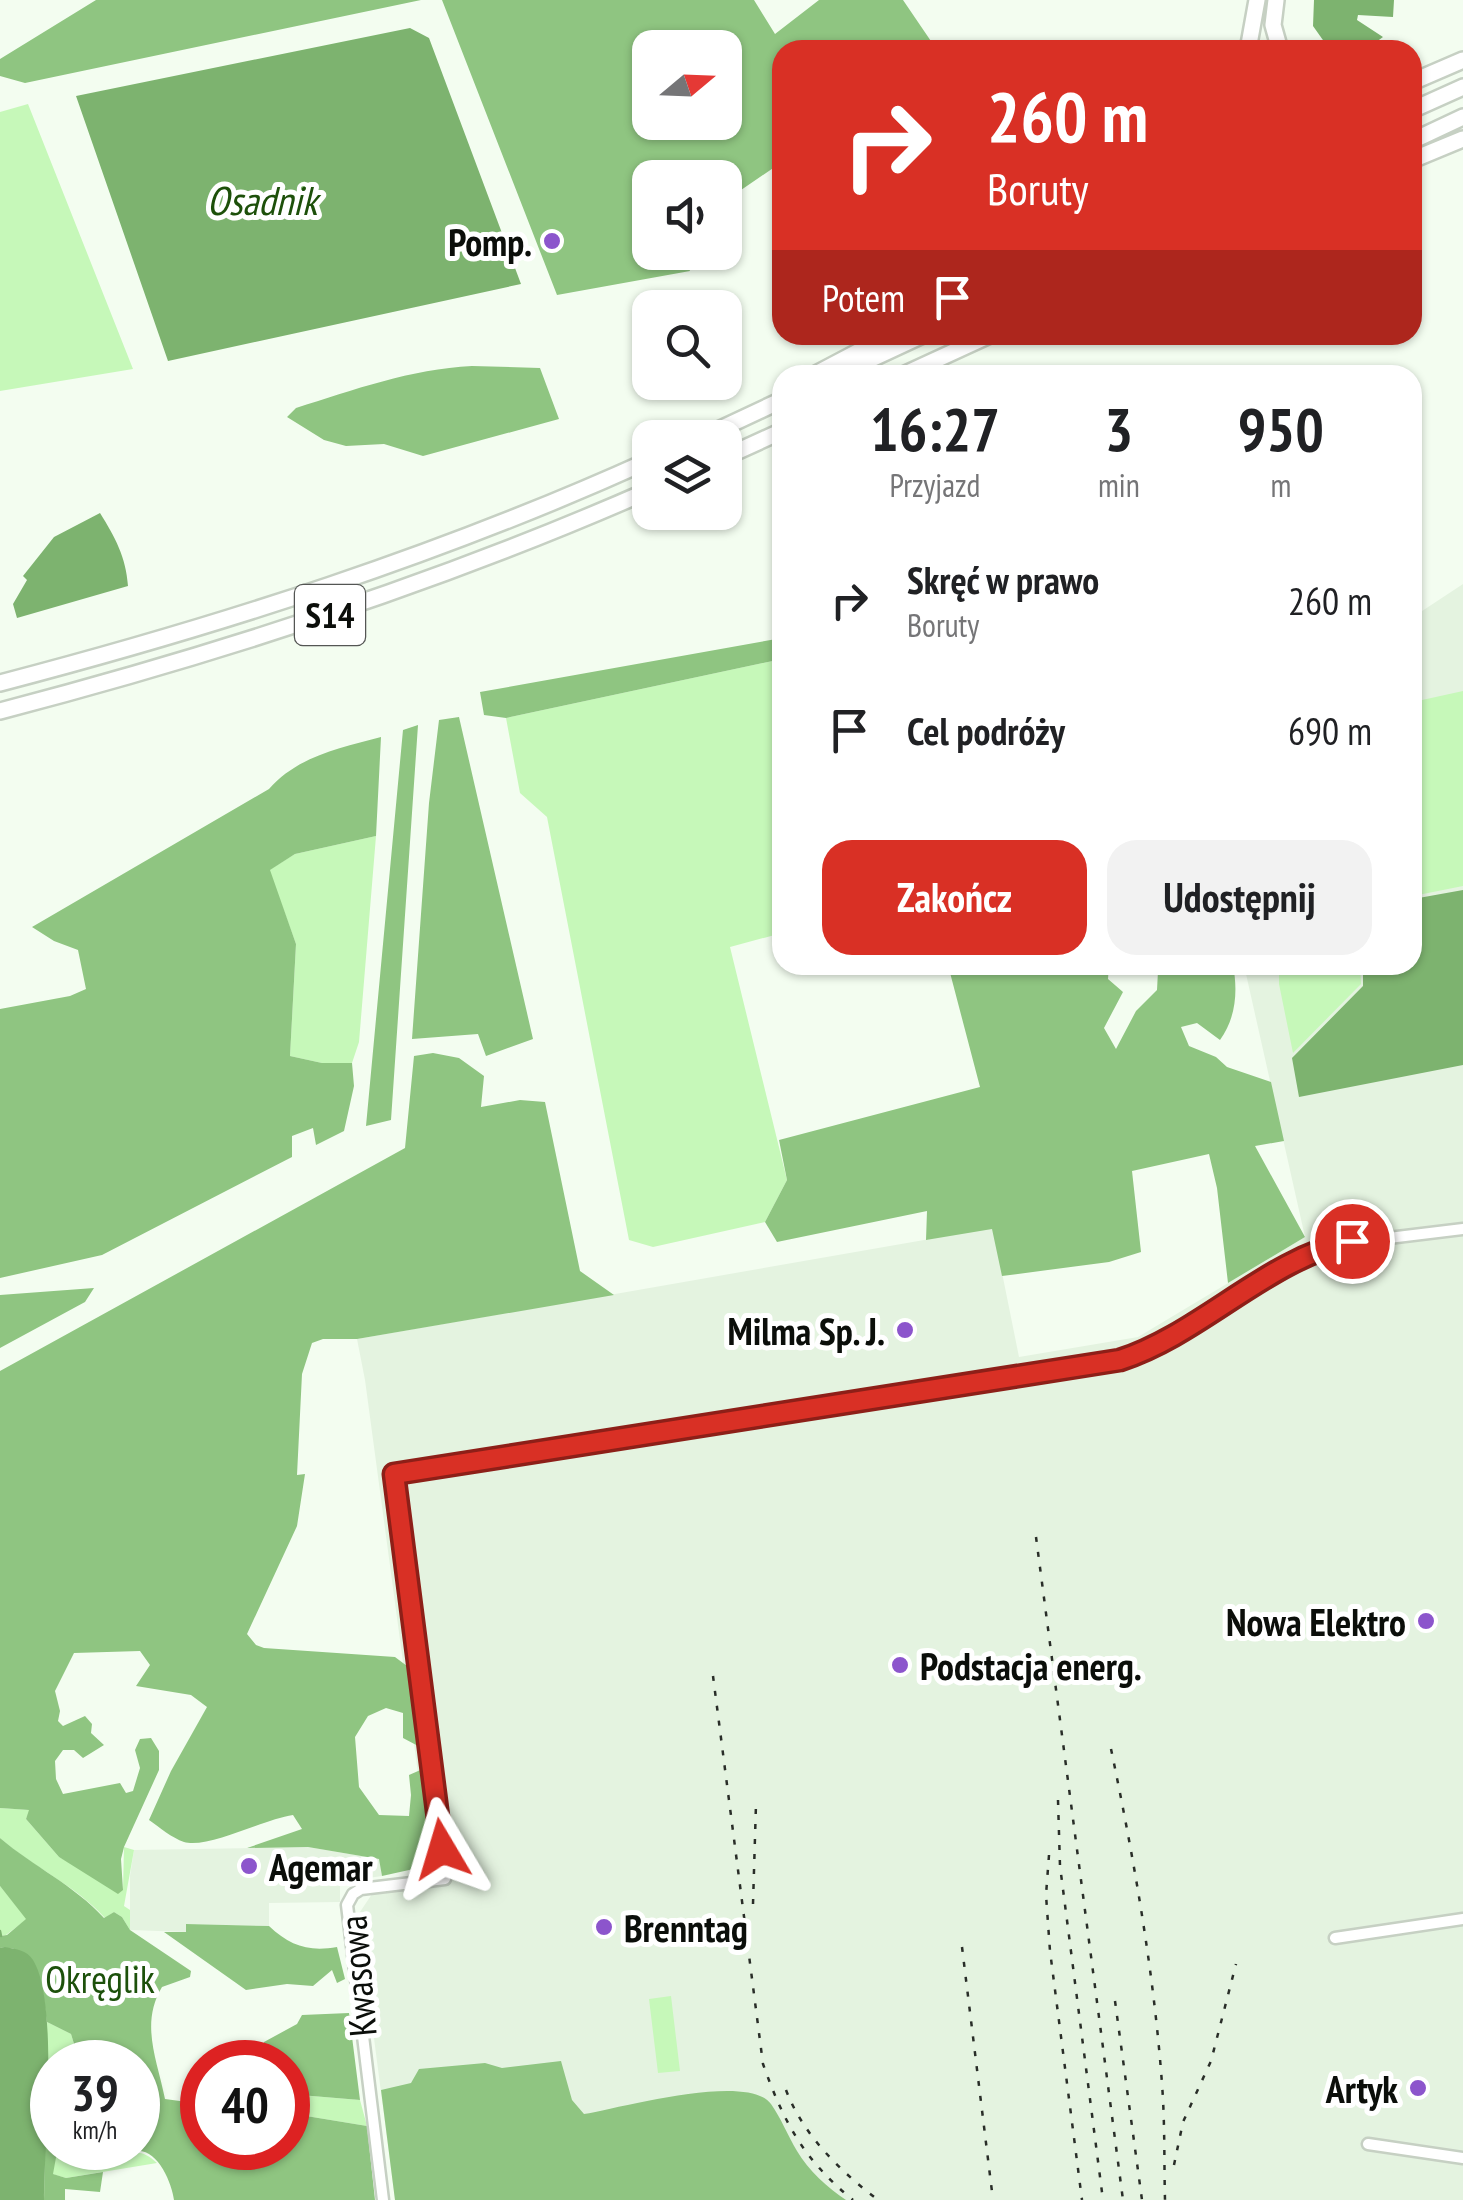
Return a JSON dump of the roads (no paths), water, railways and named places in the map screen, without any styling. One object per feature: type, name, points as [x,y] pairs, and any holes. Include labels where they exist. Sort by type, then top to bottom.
[{"type":"highway","points":[[1250,40],[1258,0]]},
{"type":"highway","points":[[1276,0],[1273,25],[1277,40]]},
{"type":"highway","points":[[1422,78],[1463,60]]},
{"type":"highway","points":[[1422,105],[1463,87]]},
{"type":"highway","points":[[1422,136],[1463,118]]},
{"type":"highway","points":[[1422,156],[1463,139]]},
{"type":"highway","points":[[833,365],[871,345]]},
{"type":"highway","points":[[858,365],[901,345]]},
{"type":"highway","points":[[924,365],[968,345]]},
{"type":"highway","points":[[735,420],[772,398]]},
{"type":"highway","points":[[739,420],[772,405]]},
{"type":"highway","points":[[742,449],[772,436]]},
{"type":"highway","name":"S14","points":[[0,683],[114,653],[333,585],[530,511],[632,468]]},
{"type":"highway","name":"S14","points":[[0,712],[121,680],[356,606],[632,497]]},
{"type":"street","name":"Kwasowa","points":[[383,2200],[347,1905],[353,1894],[361,1890],[445,1879],[394,1474],[1120,1360],[1150,1349],[1331,1245],[1463,1229]]},
{"type":"street","points":[[1335,1938],[1463,1919]]},
{"type":"street","points":[[1368,2144],[1463,2158]]},
{"type":"water","points":[[1314,0],[1394,0],[1393,17],[1358,15],[1357,20],[1383,37],[1379,40],[1323,40],[1313,26]]},
{"type":"water","name":"Osadnik","points":[[410,28],[429,38],[521,284],[168,361],[76,96]]},
{"type":"water","points":[[100,513],[119,548],[128,586],[17,618],[13,604],[27,580],[23,576],[54,537]]},
{"type":"water","points":[[1463,890],[1463,1065],[1299,1097],[1292,1058],[1363,986],[1363,975],[1422,975],[1422,897]]},
{"type":"water","points":[[0,1948],[24,1952],[33,1960],[46,2007],[48,2040],[30,2040],[30,2170],[45,2170],[44,2200],[0,2200]]},
{"type":"waterway","points":[[0,1931],[1,1936]]},
{"type":"railway","points":[[1036,1537],[1123,2200]]},
{"type":"railway","points":[[713,1676],[763,2064],[798,2139],[821,2170],[853,2200]]},
{"type":"railway","points":[[1111,1749],[1154,2000],[1163,2099],[1165,2200]]},
{"type":"railway","points":[[1058,1800],[1060,1866],[1103,2200]]},
{"type":"railway","points":[[753,1904],[756,1804]]},
{"type":"railway","points":[[1049,1855],[1046,1895],[1050,1951],[1082,2200]]},
{"type":"railway","points":[[962,1947],[993,2200]]},
{"type":"railway","points":[[1174,2165],[1183,2122],[1211,2061],[1236,1964]]},
{"type":"railway","points":[[1115,2001],[1142,2200]]},
{"type":"railway","points":[[786,2090],[802,2122],[824,2151],[878,2200]]},
{"type":"place","name":"Pomp.","points":[[552,241]]},
{"type":"place","name":"Milma Sp. J.","points":[[905,1330]]},
{"type":"place","name":"Nowa Elektro","points":[[1426,1621]]},
{"type":"place","name":"Podstacja energ.","points":[[900,1665]]},
{"type":"place","name":"Agemar","points":[[249,1866]]},
{"type":"place","name":"Brenntag","points":[[604,1927]]},
{"type":"place","name":"Artyk","points":[[1418,2088]]},
{"type":"park label","name":"Okręglik","points":[[100,1978]]}]
